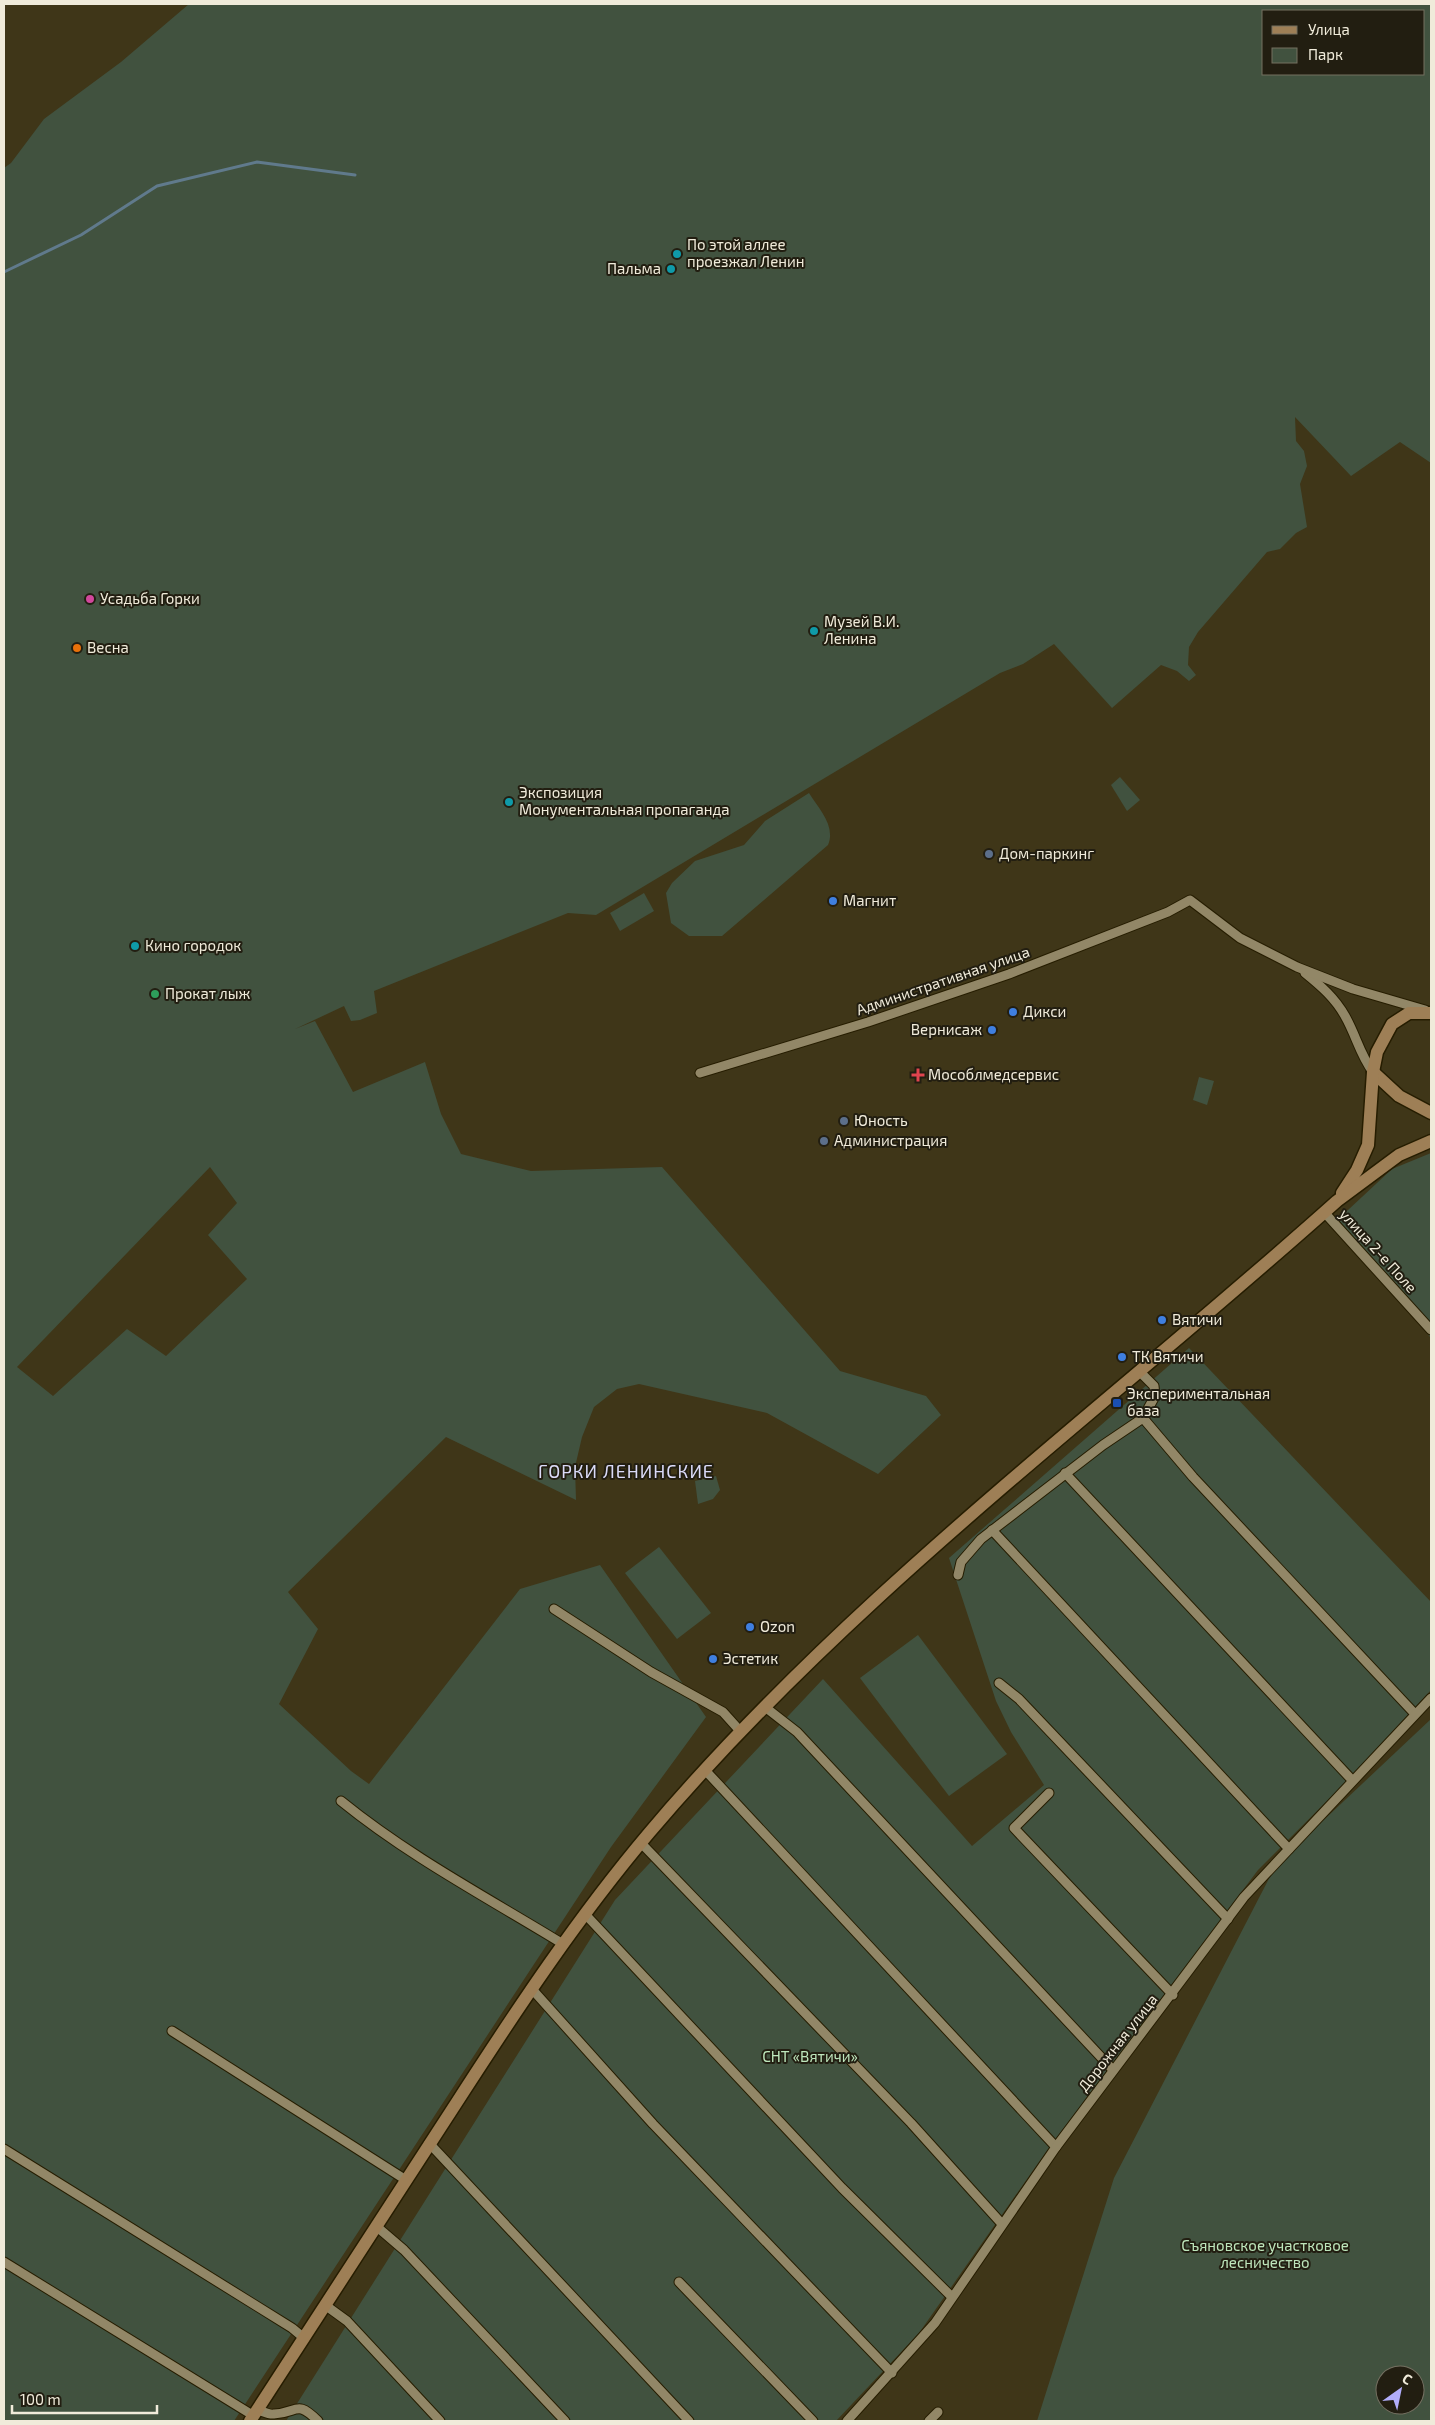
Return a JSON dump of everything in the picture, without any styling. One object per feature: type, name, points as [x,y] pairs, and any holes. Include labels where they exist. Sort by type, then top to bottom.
[{"type":"main road","points":[[1337,1201],[1357,1170],[1368,1145],[1373,1072],[1378,1052],[1392,1024],[1409,1014],[1431,1012]]},
{"type":"main road","points":[[1373,1072],[1399,1096],[1431,1113]]},
{"type":"main road","points":[[254,2416],[531,1988],[585,1914],[641,1843],[741,1732],[901,1578],[1324,1212],[1399,1155],[1431,1141]]},
{"type":"street","name":"Административная улица","points":[[700,1073],[868,1022],[1002,977],[1168,912],[1190,900],[1240,938],[1297,966]]},
{"type":"street","points":[[1297,966],[1353,989],[1431,1012]]},
{"type":"street","points":[[1297,966],[1331,994],[1345,1016],[1364,1059],[1373,1072]]},
{"type":"street","name":"улица 2-е Поле","points":[[1324,1212],[1431,1330]]},
{"type":"street","points":[[958,1575],[961,1562],[992,1530],[1065,1473],[1143,1418],[1154,1396],[1154,1386],[1140,1371]]},
{"type":"street","points":[[1143,1418],[1193,1477],[1415,1714]]},
{"type":"street","points":[[1065,1473],[1272,1697],[1352,1780]]},
{"type":"street","points":[[992,1530],[1288,1849]]},
{"type":"street","points":[[554,1610],[651,1672],[723,1712],[741,1732]]},
{"type":"street","points":[[998,1683],[1019,1698],[1228,1919]]},
{"type":"street","name":"Дорожная улица","points":[[847,2421],[935,2323],[1056,2147],[1173,1994],[1244,1897],[1431,1698]]},
{"type":"street","points":[[765,1707],[798,1732],[1113,2070]]},
{"type":"street","points":[[706,1770],[1056,2147]]},
{"type":"street","points":[[1049,1793],[1014,1828],[1173,1994]]},
{"type":"street","points":[[341,1801],[366,1821],[452,1878],[563,1944]]},
{"type":"street","points":[[641,1843],[911,2123],[1002,2224]]},
{"type":"street","points":[[585,1914],[842,2188],[952,2297]]},
{"type":"street","points":[[531,1988],[660,2131],[892,2373]]},
{"type":"street","points":[[172,2031],[406,2180]]},
{"type":"street","points":[[429,2143],[689,2421]]},
{"type":"street","points":[[4,2150],[292,2328],[304,2338]]},
{"type":"street","points":[[376,2226],[404,2250],[565,2421]]},
{"type":"street","points":[[4,2262],[254,2416],[273,2415],[297,2407],[303,2408],[318,2421]]},
{"type":"street","points":[[679,2282],[813,2421]]},
{"type":"street","points":[[325,2305],[347,2321],[440,2421]]},
{"type":"street","points":[[929,2421],[938,2412]]},
{"type":"green space","points":[[189,4],[1431,4],[1431,463],[1400,442],[1351,476],[1295,417],[1296,441],[1304,451],[1307,466],[1300,484],[1307,527],[1296,533],[1280,549],[1267,552],[1198,632],[1189,647],[1188,665],[1196,675],[1189,681],[1177,671],[1161,665],[1112,708],[1054,644],[1023,664],[1000,673],[596,915],[568,913],[374,991],[377,1013],[360,1020],[351,1021],[344,1006],[295,1029],[315,1021],[353,1092],[425,1062],[441,1114],[461,1154],[531,1171],[662,1167],[840,1371],[926,1396],[941,1415],[878,1474],[767,1413],[639,1384],[617,1389],[594,1407],[582,1437],[575,1467],[576,1500],[446,1437],[288,1592],[318,1629],[279,1704],[351,1771],[369,1784],[520,1589],[600,1565],[706,1717],[611,1847],[234,2421],[4,2421],[4,168],[11,163],[44,119],[121,62]],"holes":[[[210,1167],[237,1203],[208,1235],[247,1279],[166,1356],[127,1329],[53,1396],[17,1367]]]},
{"type":"green space","points":[[1120,777],[1140,800],[1127,811],[1111,785]]},
{"type":"green space","points":[[809,793],[822,811],[828,824],[830,838],[828,845],[722,936],[689,936],[671,923],[666,893],[672,883],[695,861],[744,845],[765,821]]},
{"type":"green space","points":[[644,893],[654,911],[620,931],[610,913]]},
{"type":"green space","points":[[1199,1077],[1214,1081],[1207,1105],[1193,1100]]},
{"type":"green space","points":[[1431,1153],[1431,1338],[1333,1224],[1392,1169]]},
{"type":"green space","name":"СНТ «Вятичи»","points":[[1189,1348],[1431,1602],[1431,1690],[1344,1784],[1258,1870],[1048,2149],[919,2333],[836,2421],[286,2421],[615,1900],[823,1679],[972,1846],[1044,1785],[1011,1732],[996,1701],[949,1558]]},
{"type":"green space","points":[[716,1476],[720,1490],[713,1499],[698,1504],[695,1481]]},
{"type":"green space","points":[[659,1547],[711,1613],[677,1639],[625,1573]]},
{"type":"green space","points":[[918,1635],[1007,1754],[949,1796],[860,1678]]},
{"type":"green space","name":"Съяновское участковое лесничество","points":[[1431,1719],[1431,2421],[1037,2421],[1114,2178],[1276,1865]]},
{"type":"waterway","points":[[4,272],[81,235],[157,186],[257,162],[355,175]]},
{"type":"place","name":"По этой аллее проезжал Ленин","points":[[677,254]]},
{"type":"place","name":"Пальма","points":[[671,269]]},
{"type":"place","name":"Усадьба Горки","points":[[90,599]]},
{"type":"place","name":"Музей В.И. Ленина","points":[[814,631]]},
{"type":"place","name":"Весна","points":[[77,648]]},
{"type":"place","name":"Экспозиция Монументальная пропаганда","points":[[509,802]]},
{"type":"place","name":"Дом-паркинг","points":[[989,854]]},
{"type":"place","name":"Магнит","points":[[833,901]]},
{"type":"place","name":"Кино городок","points":[[135,946]]},
{"type":"place","name":"Прокат лыж","points":[[155,994]]},
{"type":"place","name":"Дикси","points":[[1013,1012]]},
{"type":"place","name":"Вернисаж","points":[[992,1030]]},
{"type":"place","name":"Мособлмедсервис","points":[[918,1075]]},
{"type":"place","name":"Юность","points":[[844,1121]]},
{"type":"place","name":"Администрация","points":[[824,1141]]},
{"type":"place","name":"Вятичи","points":[[1162,1320]]},
{"type":"place","name":"ТК Вятичи","points":[[1122,1357]]},
{"type":"place","name":"Экспериментальная база","points":[[1117,1403]]},
{"type":"place","name":"Ozon","points":[[750,1627]]},
{"type":"place","name":"Эстетик","points":[[713,1659]]},
{"type":"district","name":"ГОРКИ ЛЕНИНСКИЕ","points":[[626,1472]]}]
